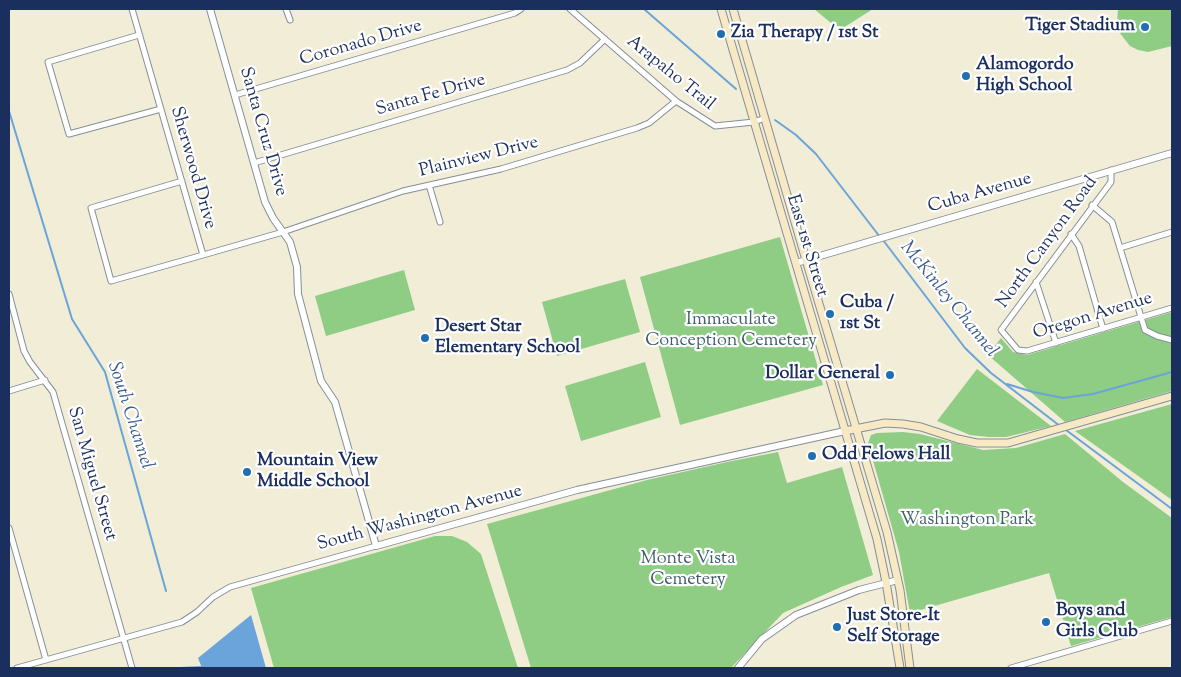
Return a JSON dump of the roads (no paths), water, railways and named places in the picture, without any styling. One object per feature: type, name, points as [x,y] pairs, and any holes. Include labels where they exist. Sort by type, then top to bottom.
[{"type":"main road","name":"East 1st Street","points":[[721,9],[876,539],[886,582],[900,668]]},
{"type":"main road","name":"East 1st Street","points":[[733,9],[887,532],[898,580],[910,668]]},
{"type":"main road","points":[[845,431],[885,424],[903,424],[921,427],[958,439],[993,444],[1008,443],[1172,396]]},
{"type":"street","name":"Sherwood Drive","points":[[132,9],[203,254],[283,232]]},
{"type":"street","name":"Santa Cruz Drive","points":[[210,9],[265,202],[273,218],[290,242],[297,267],[298,294],[321,381],[335,402],[376,546]]},
{"type":"street","points":[[286,9],[290,20]]},
{"type":"street","name":"Coronado Drive","points":[[235,96],[515,14],[521,9]]},
{"type":"street","name":"Arapaho Trail","points":[[570,9],[676,101],[714,126],[754,122],[765,118]]},
{"type":"street","points":[[139,35],[48,62],[69,134],[161,109]]},
{"type":"street","name":"Santa Fe Drive","points":[[254,163],[567,70],[580,63],[605,39]]},
{"type":"street","name":"Plainview Drive","points":[[283,232],[403,192],[501,168],[637,128],[649,123],[676,101]]},
{"type":"street","name":"Cuba Avenue","points":[[796,263],[1172,153]]},
{"type":"street","name":"North Canyon Road","points":[[1001,330],[1092,205],[1111,182],[1111,170]]},
{"type":"street","points":[[182,181],[91,208],[111,281],[203,254]]},
{"type":"street","points":[[429,185],[440,222]]},
{"type":"street","points":[[774,190],[785,188]]},
{"type":"street","points":[[1092,205],[1112,222],[1145,330],[1172,340]]},
{"type":"street","points":[[1120,248],[1172,232]]},
{"type":"street","points":[[1071,234],[1079,246],[1103,329]]},
{"type":"street","points":[[1036,282],[1056,343]]},
{"type":"street","name":"San Miguel Street","points":[[9,294],[11,308],[24,351],[53,392],[132,668]]},
{"type":"street","name":"Oregon Avenue","points":[[1001,330],[1018,350],[1027,351],[1172,308]]},
{"type":"street","points":[[9,391],[45,380]]},
{"type":"street","name":"South Washington Avenue","points":[[17,668],[182,622],[197,612],[213,597],[230,587],[577,490],[845,431]]},
{"type":"street","points":[[9,528],[46,660]]},
{"type":"street","points":[[738,668],[762,639],[796,615],[859,590],[898,580]]},
{"type":"street","points":[[1011,668],[1172,621]]},
{"type":"water","points":[[251,615],[266,668],[202,668],[198,658]]},
{"type":"waterway","name":"McKinley Channel","points":[[644,9],[736,89]]},
{"type":"waterway","name":"South Channel","points":[[9,111],[72,319],[105,372],[166,591]]},
{"type":"waterway","name":"McKinley Channel","points":[[775,120],[796,135],[816,154],[880,237]]},
{"type":"waterway","name":"McKinley Channel","points":[[883,240],[965,348],[991,373],[1060,426]]},
{"type":"waterway","points":[[1007,384],[1063,398],[1093,394],[1172,372]]},
{"type":"waterway","name":"McKinley Channel","points":[[1066,430],[1172,509]]},
{"type":"waterway","points":[[180,668],[201,667]]},
{"type":"place","name":"Tiger Stadium","points":[[1145,27]]},
{"type":"place","name":"Zia Therapy / 1st St","points":[[721,34]]},
{"type":"place","name":"Alamogordo High School","points":[[966,76]]},
{"type":"place","name":"Cuba / 1st St","points":[[830,314]]},
{"type":"place","name":"Desert Star Elementary School","points":[[425,338]]},
{"type":"place","name":"Dollar General","points":[[890,375]]},
{"type":"place","name":"Odd Felows Hall","points":[[812,456]]},
{"type":"place","name":"Mountain View Middle School","points":[[247,472]]},
{"type":"place","name":"Boys and Girls Club","points":[[1046,622]]},
{"type":"place","name":"Just Store-It Self Storage","points":[[837,627]]},
{"type":"park label","name":"Immaculate Conception Cemetery","points":[[731,331]]},
{"type":"park label","name":"Washington Park","points":[[967,521]]},
{"type":"park label","name":"Monte Vista Cemetery","points":[[688,570]]}]
